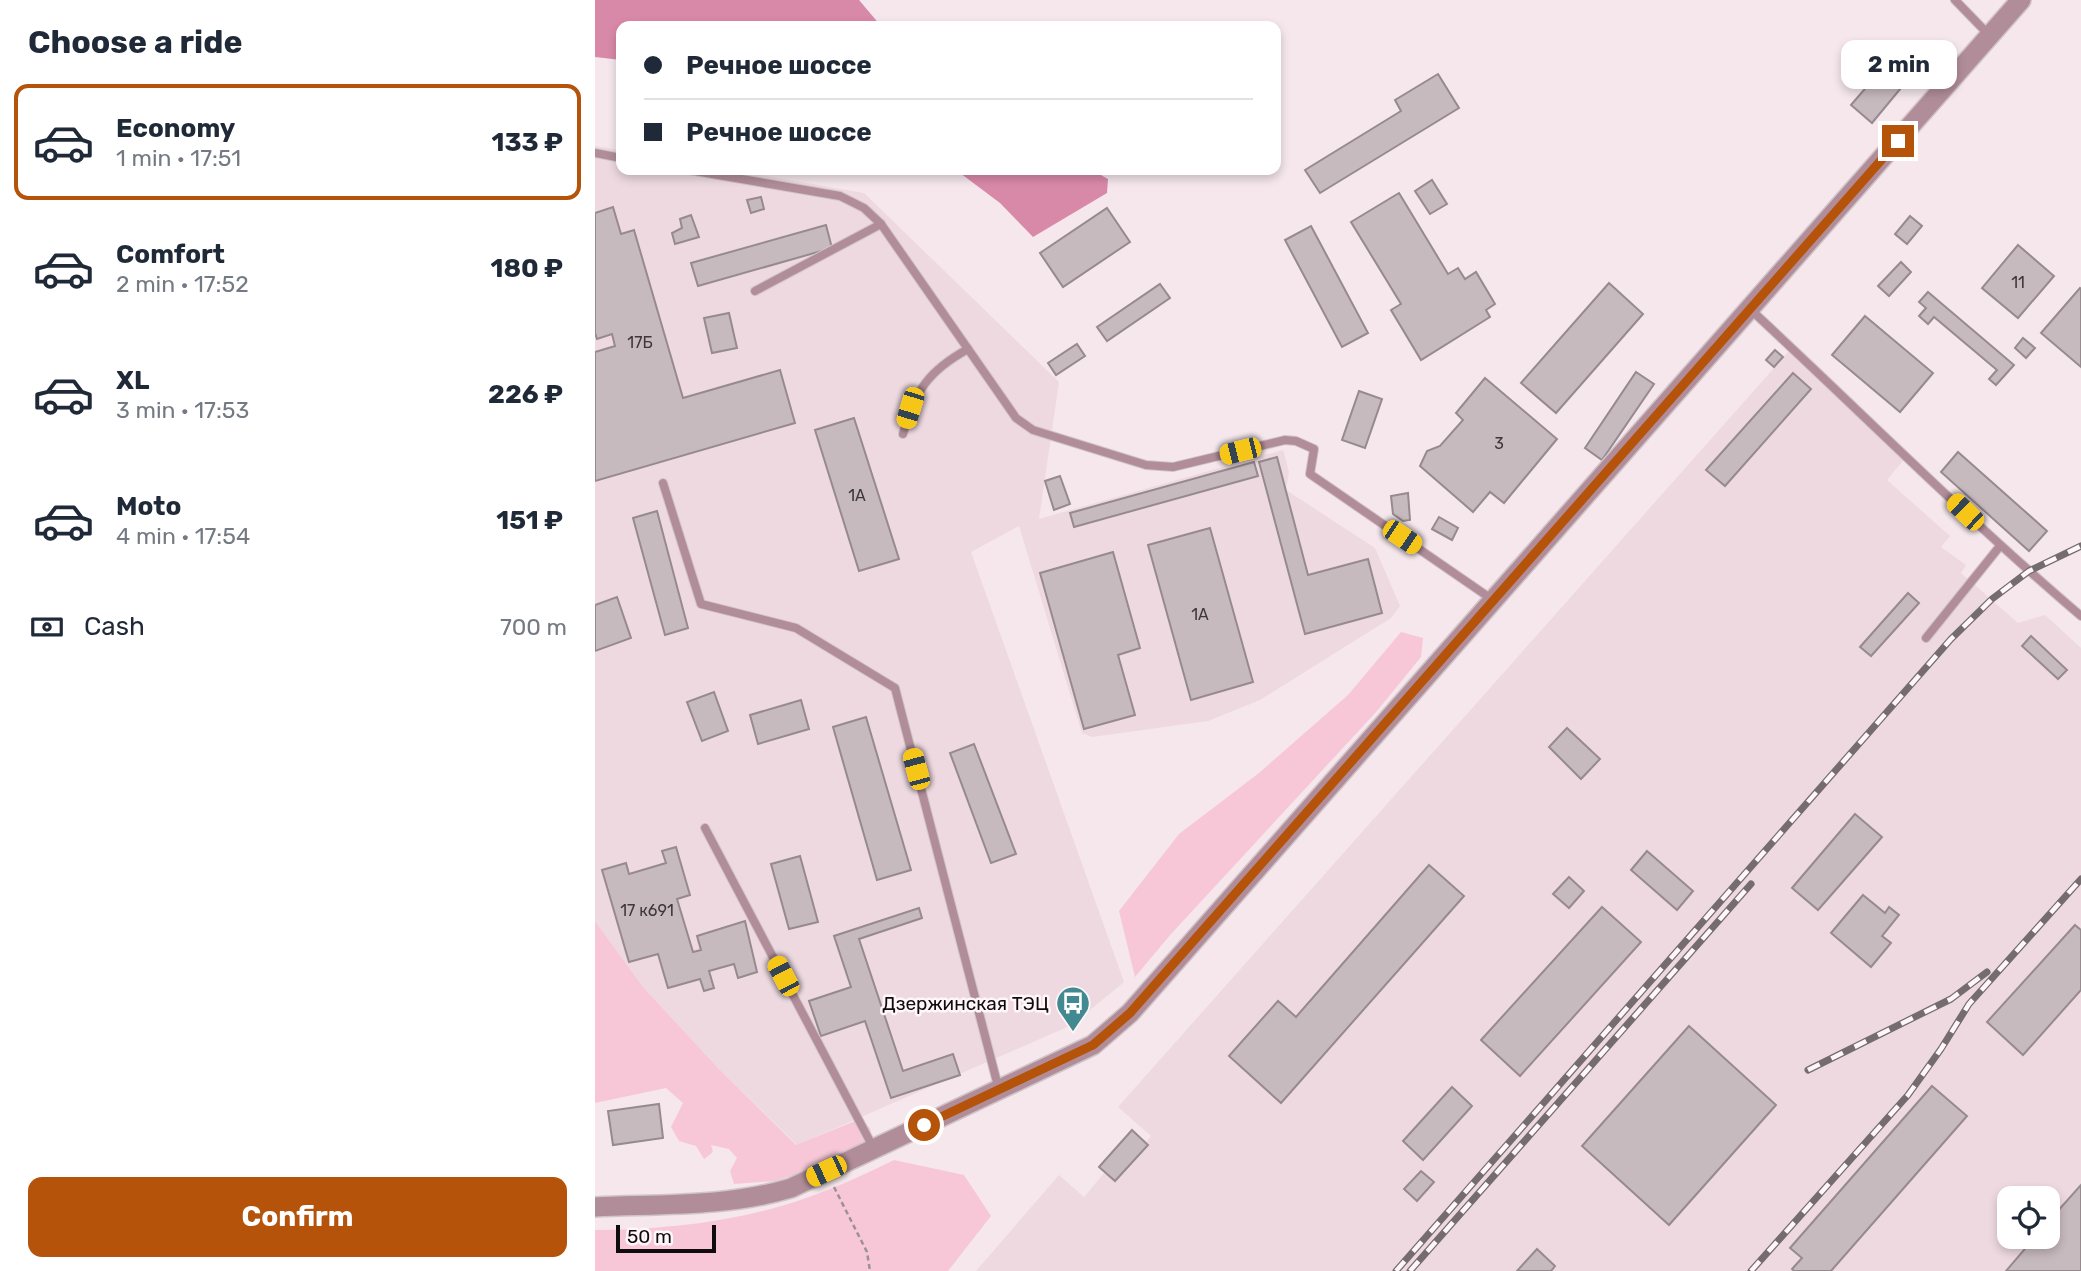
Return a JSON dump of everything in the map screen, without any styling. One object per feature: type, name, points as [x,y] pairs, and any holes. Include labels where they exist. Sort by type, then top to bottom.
[{"type":"street","points":[[595,1208],[701,1203],[769,1194],[791,1188],[1093,1045],[1130,1013],[2021,0]]},
{"type":"lane","points":[[1955,0],[1990,36]]},
{"type":"lane","points":[[595,153],[616,157]]},
{"type":"lane","points":[[717,175],[840,197],[864,208],[881,224],[1016,418],[1033,430],[1146,465],[1173,467],[1285,440],[1296,441],[1314,449],[1310,474],[1493,600]]},
{"type":"lane","points":[[755,291],[881,224]]},
{"type":"lane","points":[[1750,309],[1877,426],[2000,546],[2081,615]]},
{"type":"lane","points":[[902,434],[910,408],[921,387],[934,372],[968,349]]},
{"type":"lane","points":[[663,483],[701,604],[796,628],[895,688],[999,1090]]},
{"type":"lane","points":[[1926,638],[2000,546]]},
{"type":"lane","points":[[705,828],[874,1149]]},
{"type":"path","points":[[826,1171],[867,1252],[870,1271]]},
{"type":"shaded area","points":[[595,0],[859,0],[877,21],[616,21],[616,59],[595,57]]},
{"type":"shaded area","points":[[595,146],[616,149],[616,175],[760,175],[864,193],[1059,382],[1039,519],[1283,450],[1289,472],[1286,490],[1375,548],[1400,606],[1391,618],[1260,700],[1208,721],[1092,737],[1082,733],[1019,526],[971,552],[1124,982],[1072,1025],[797,1145],[718,1068],[643,987],[595,921]]},
{"type":"shaded area","points":[[963,175],[1101,175],[1108,179],[1107,193],[1033,237],[1000,203]]},
{"type":"shaded area","points":[[1790,350],[1907,456],[1887,480],[1950,536],[1941,547],[1966,565],[1961,573],[2018,623],[2045,615],[2081,648],[2081,1271],[976,1271],[1059,1175],[1084,1197],[1131,1141],[1141,1149],[1151,1136],[1118,1107]]},
{"type":"shaded area","points":[[1401,632],[1423,638],[1421,657],[1377,711],[1171,934],[1135,977],[1119,911],[1179,834],[1259,773],[1348,695]]},
{"type":"shaded area","points":[[595,921],[643,987],[718,1068],[796,1145],[860,1119],[870,1128],[874,1149],[775,1181],[734,1184],[730,1171],[737,1158],[729,1149],[711,1145],[713,1152],[704,1159],[696,1146],[679,1141],[671,1127],[683,1103],[666,1088],[595,1103]]},
{"type":"shaded area","points":[[894,1160],[964,1175],[991,1216],[948,1271],[595,1271],[595,1230],[674,1226],[755,1213],[817,1194]]},
{"type":"building","points":[[1900,48],[1920,65],[1872,123],[1851,105]]},
{"type":"building","points":[[1438,74],[1459,108],[1320,193],[1305,170],[1401,111],[1395,100]]},
{"type":"building","points":[[1432,180],[1447,204],[1430,214],[1415,191]]},
{"type":"building","points":[[1399,193],[1448,274],[1458,268],[1465,279],[1476,272],[1495,304],[1486,310],[1490,317],[1421,360],[1391,310],[1401,304],[1351,222]]},
{"type":"building","points":[[761,197],[764,209],[751,213],[747,200]]},
{"type":"building","points":[[613,207],[621,234],[634,230],[683,398],[780,370],[795,423],[595,481],[595,352],[615,346],[612,334],[597,339],[595,333],[595,213]]},
{"type":"building","points":[[1107,208],[1130,242],[1063,287],[1040,253]]},
{"type":"building","points":[[691,215],[699,237],[675,244],[672,233],[682,228],[680,219]]},
{"type":"building","points":[[1910,216],[1922,226],[1907,244],[1895,234]]},
{"type":"building","points":[[826,225],[832,248],[698,286],[691,263]]},
{"type":"building","points":[[1311,226],[1368,333],[1342,347],[1285,240]]},
{"type":"building","points":[[2018,245],[2054,276],[2018,318],[1982,288]]},
{"type":"building","points":[[1901,262],[1911,272],[1889,296],[1878,286]]},
{"type":"building","points":[[1609,283],[1643,314],[1556,413],[1521,383]]},
{"type":"building","points":[[1160,284],[1170,298],[1107,341],[1097,327]]},
{"type":"building","points":[[2081,289],[2081,367],[2041,333]]},
{"type":"building","points":[[1928,292],[2014,365],[1996,385],[1989,379],[1997,370],[1934,317],[1928,324],[1919,316],[1926,308],[1919,302]]},
{"type":"building","points":[[729,313],[737,348],[712,353],[704,318]]},
{"type":"building","points":[[1865,316],[1933,373],[1900,412],[1832,355]]},
{"type":"building","points":[[2023,338],[2035,348],[2026,358],[2015,348]]},
{"type":"building","points":[[1077,344],[1085,356],[1056,375],[1048,363]]},
{"type":"building","points":[[1775,350],[1783,357],[1774,367],[1766,360]]},
{"type":"building","points":[[1636,372],[1654,384],[1602,460],[1585,448]]},
{"type":"building","points":[[1793,373],[1811,389],[1725,486],[1706,470]]},
{"type":"building","points":[[1485,378],[1557,439],[1504,503],[1490,492],[1473,512],[1420,466],[1427,451],[1440,446],[1463,420],[1456,413]]},
{"type":"building","points":[[1359,391],[1382,399],[1365,448],[1342,440]]},
{"type":"building","points":[[854,418],[899,559],[859,571],[815,430]]},
{"type":"building","points":[[1958,452],[2047,531],[2029,551],[1941,472]]},
{"type":"building","points":[[1277,457],[1308,575],[1368,559],[1382,613],[1305,634],[1259,462]]},
{"type":"building","points":[[1254,462],[1258,476],[1074,527],[1070,513]]},
{"type":"building","points":[[1060,476],[1070,504],[1054,510],[1045,481]]},
{"type":"building","points":[[1408,493],[1410,520],[1403,521],[1393,514],[1391,496]]},
{"type":"building","points":[[657,511],[688,628],[665,635],[633,518]]},
{"type":"building","points":[[1439,517],[1458,528],[1452,540],[1432,529]]},
{"type":"building","points":[[1210,528],[1253,682],[1191,700],[1148,545]]},
{"type":"building","points":[[1113,552],[1140,648],[1118,655],[1135,715],[1084,729],[1040,573]]},
{"type":"building","points":[[1908,593],[1919,603],[1871,656],[1860,647]]},
{"type":"building","points":[[617,597],[631,638],[595,651],[595,605]]},
{"type":"building","points":[[2031,636],[2067,670],[2058,679],[2022,646]]},
{"type":"building","points":[[714,692],[728,731],[702,741],[687,702]]},
{"type":"building","points":[[801,700],[809,729],[758,744],[750,715]]},
{"type":"building","points":[[866,717],[911,870],[877,880],[833,727]]},
{"type":"building","points":[[1567,728],[1600,759],[1581,779],[1549,747]]},
{"type":"building","points":[[974,744],[1016,854],[991,863],[950,753]]},
{"type":"building","points":[[1855,814],[1882,837],[1818,910],[1792,888]]},
{"type":"building","points":[[676,847],[690,895],[677,899],[693,952],[701,950],[697,936],[745,921],[757,972],[738,978],[734,964],[709,971],[714,988],[704,991],[700,979],[668,988],[658,954],[629,962],[602,870],[626,863],[629,874],[666,863],[662,851]]},
{"type":"building","points":[[1647,851],[1693,891],[1677,910],[1631,870]]},
{"type":"building","points":[[800,856],[818,922],[789,929],[771,864]]},
{"type":"building","points":[[1429,865],[1464,896],[1281,1103],[1229,1056],[1278,1001],[1296,1017]]},
{"type":"building","points":[[1569,877],[1584,891],[1569,908],[1553,894]]},
{"type":"building","points":[[1863,895],[1885,913],[1889,907],[1899,915],[1882,936],[1891,943],[1871,967],[1831,933]]},
{"type":"building","points":[[1602,907],[1641,942],[1520,1076],[1481,1040]]},
{"type":"building","points":[[919,908],[922,918],[859,939],[903,1071],[953,1054],[960,1075],[891,1098],[865,1021],[821,1036],[809,1001],[851,987],[834,936]]},
{"type":"building","points":[[2075,925],[2081,930],[2081,990],[2023,1055],[1987,1022]]},
{"type":"building","points":[[1689,1026],[1776,1105],[1669,1225],[1582,1146]]},
{"type":"building","points":[[1932,1086],[1967,1116],[1831,1271],[1794,1271],[1792,1269],[1802,1258],[1790,1248]]},
{"type":"building","points":[[1452,1087],[1472,1106],[1423,1160],[1403,1141]]},
{"type":"building","points":[[659,1104],[663,1138],[613,1145],[608,1111]]},
{"type":"building","points":[[1132,1130],[1148,1145],[1115,1181],[1099,1167]]},
{"type":"building","points":[[1421,1171],[1434,1182],[1417,1201],[1404,1189]]},
{"type":"building","points":[[2081,1185],[2081,1271],[2006,1271],[2025,1249],[2060,1249],[2060,1208]]},
{"type":"building","points":[[1537,1249],[1555,1266],[1551,1271],[1517,1271]]},
{"type":"railway","points":[[1396,1271],[1951,639],[1992,599],[2029,571],[2081,546]]},
{"type":"railway","points":[[1751,1271],[1908,1095],[1969,1004],[2081,879]]},
{"type":"railway","points":[[1410,1271],[1751,884]]},
{"type":"railway","points":[[1808,1070],[1951,999],[1987,972]]},
{"type":"place","name":"Дзержинская ТЭЦ","points":[[1073,1033]]},
{"type":"route","points":[[924,1125],[1093,1045],[1130,1013],[1898,141]]}]
